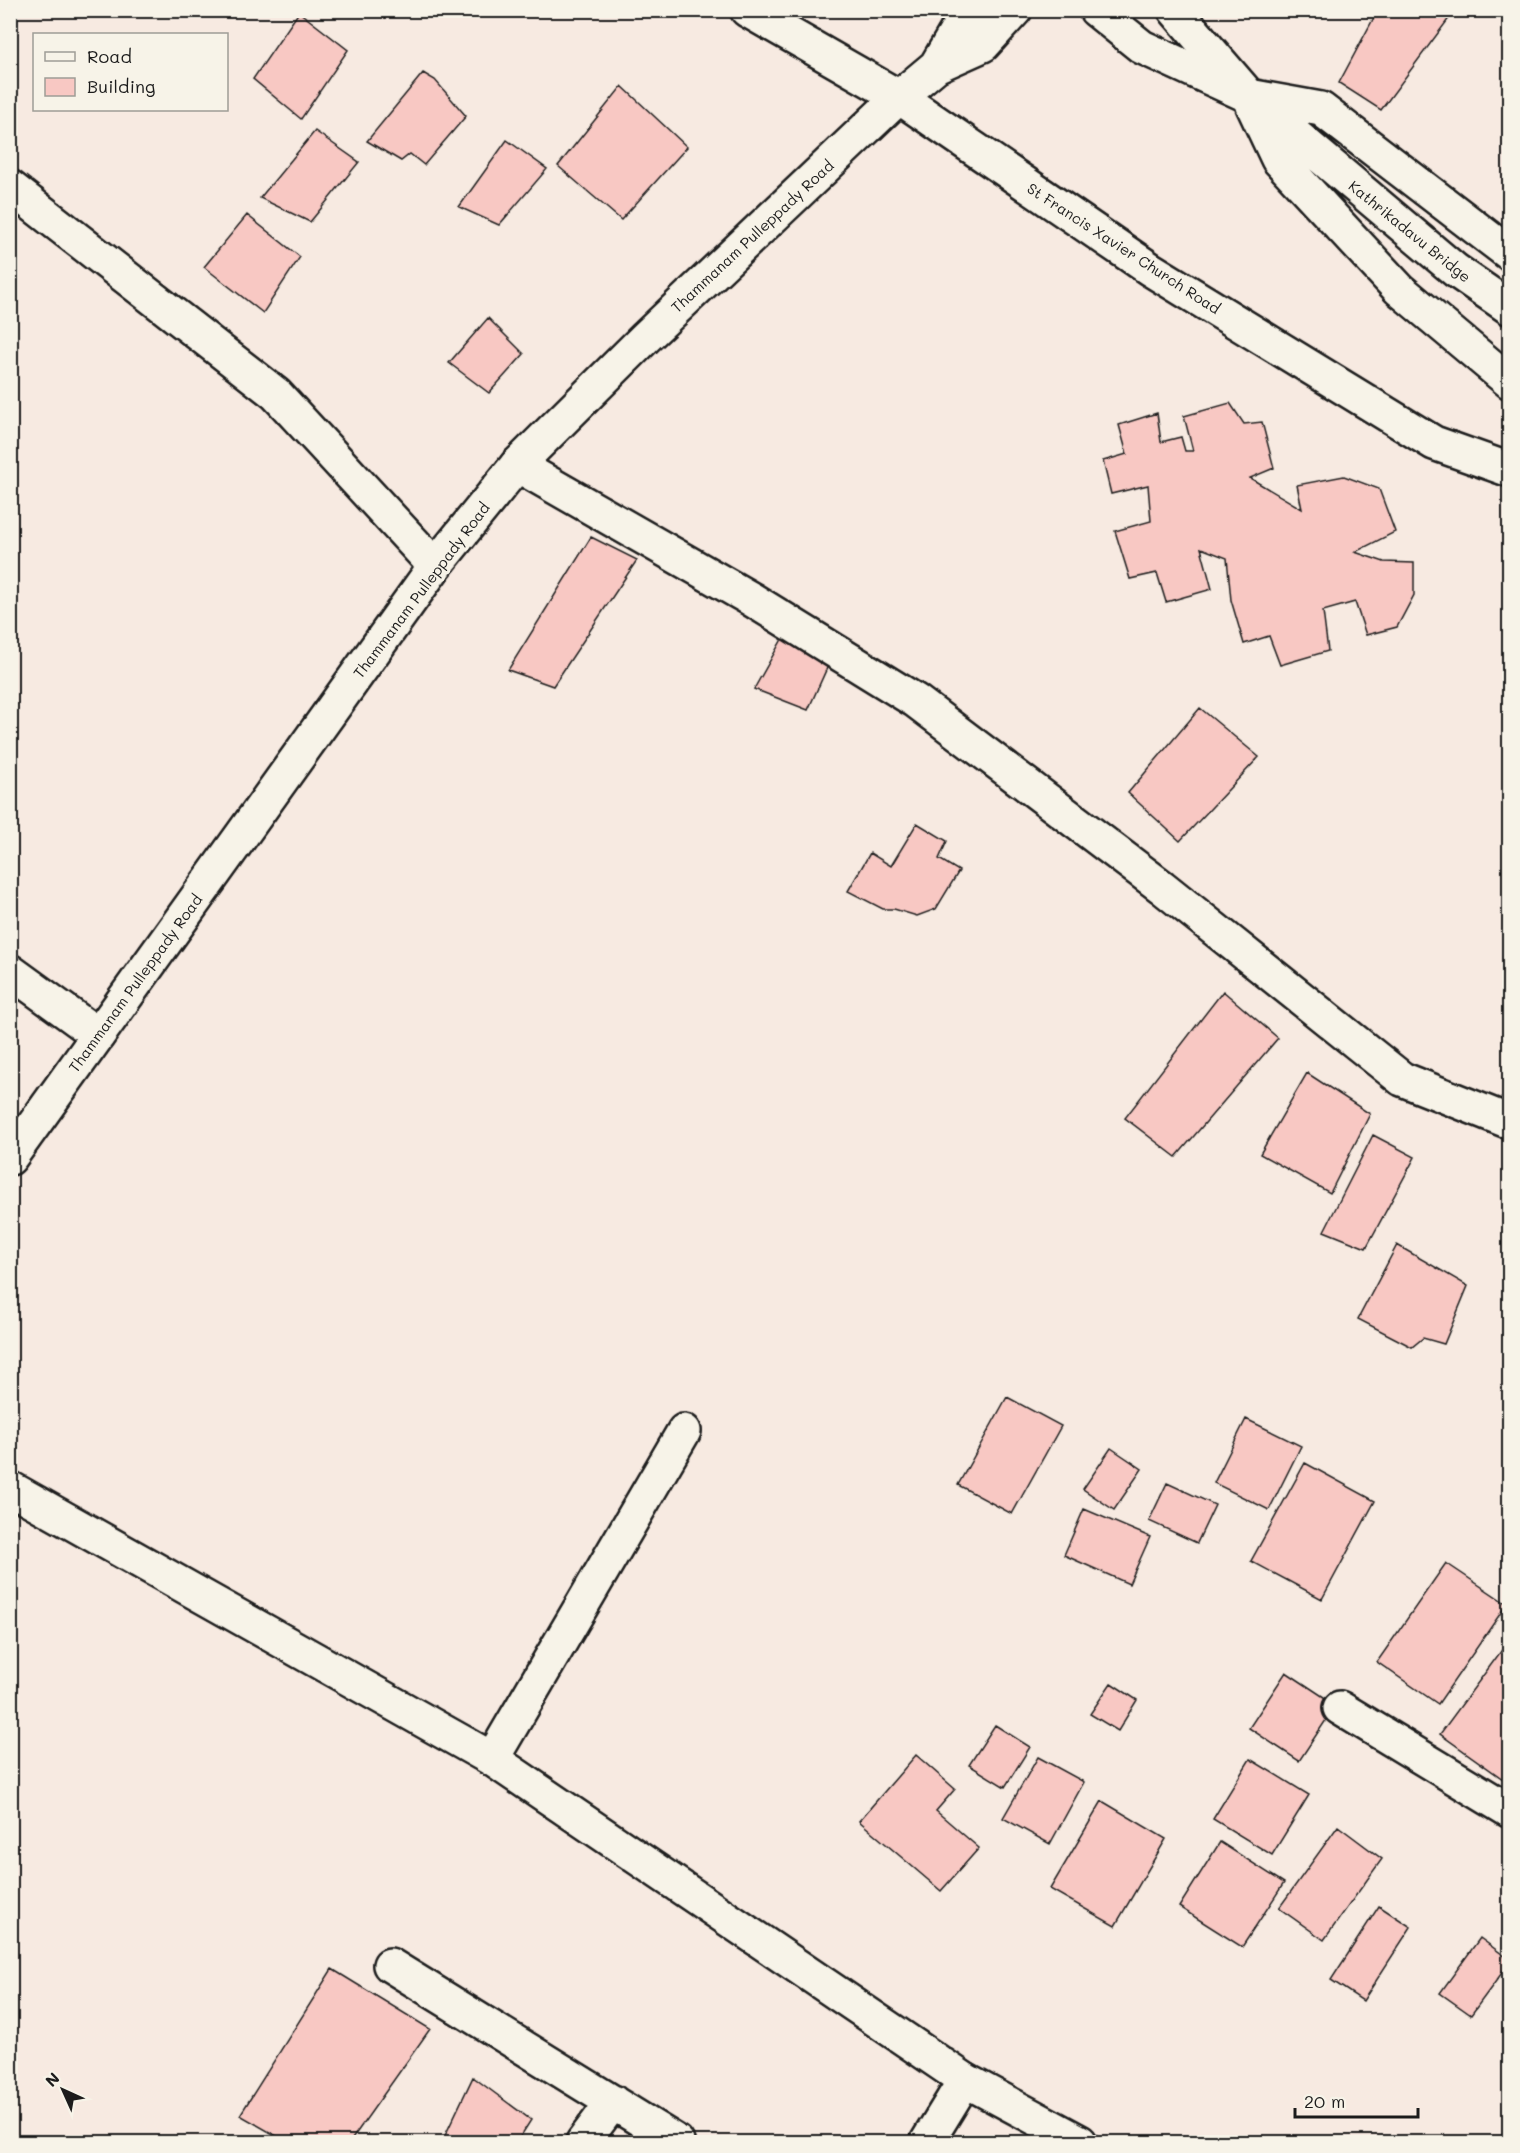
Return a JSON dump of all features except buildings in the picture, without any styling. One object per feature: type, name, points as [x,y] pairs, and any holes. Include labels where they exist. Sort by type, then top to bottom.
[{"type":"street","name":"St Francis Xavier Church Road","points":[[747,10],[898,97],[1150,269],[1434,443],[1509,470]]},
{"type":"street","name":"Thammanam Pulleppady Road","points":[[936,66],[971,10]]},
{"type":"street","name":"Thammanam Pulleppady Road","points":[[10,1158],[435,566],[517,465],[645,338],[898,97],[936,66],[983,45],[1015,10]]},
{"type":"street","points":[[1096,10],[1142,47],[1249,96],[1322,109],[1509,254]]},
{"type":"street","points":[[1175,10],[1249,96],[1278,159],[1399,289],[1509,382]]},
{"type":"street","name":"Kathrikadavu Bridge","points":[[1249,96],[1455,270],[1509,308]]},
{"type":"street","points":[[10,187],[276,394],[435,566]]},
{"type":"street","points":[[517,465],[751,599],[916,701],[1162,888],[1402,1080],[1509,1122]]},
{"type":"street","points":[[10,971],[98,1035]]},
{"type":"street","points":[[492,1759],[684,1431]]},
{"type":"street","points":[[10,1488],[492,1759],[965,2080],[1080,2142]]},
{"type":"street","points":[[1340,1708],[1509,1811]]},
{"type":"street","points":[[390,1965],[677,2142]]},
{"type":"street","points":[[927,2142],[965,2080]]},
{"type":"street","points":[[583,2142],[612,2102]]}]
